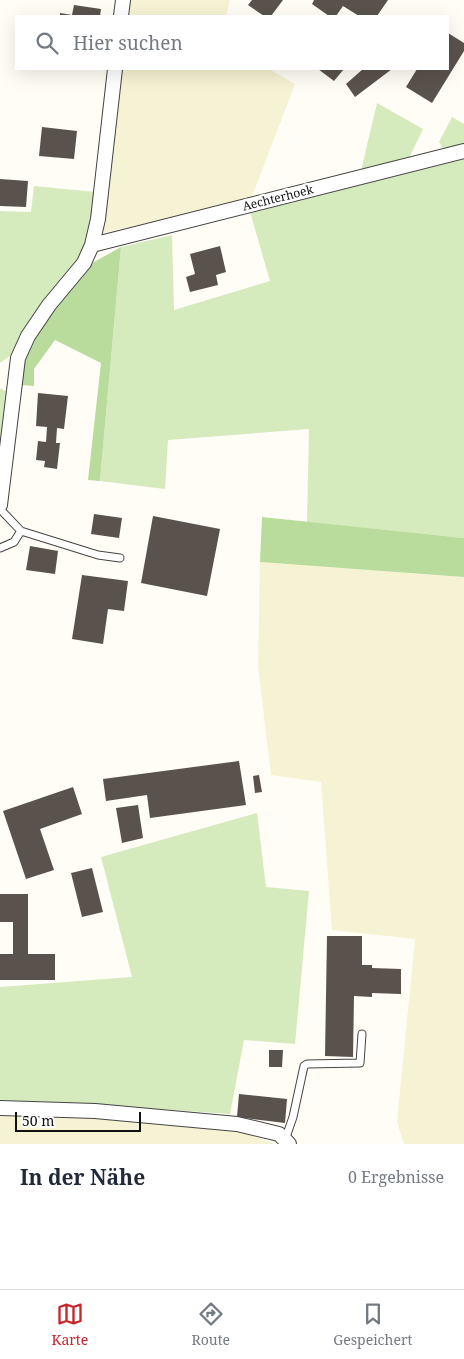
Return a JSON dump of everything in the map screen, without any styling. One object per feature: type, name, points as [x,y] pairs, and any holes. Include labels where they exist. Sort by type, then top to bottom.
[{"type":"street","points":[[121,15],[123,0]]},
{"type":"street","points":[[0,504],[18,358],[28,336],[49,305],[84,263],[92,245],[98,219],[115,70]]},
{"type":"street","name":"Aechterhoek","points":[[92,245],[464,151]]},
{"type":"street","points":[[0,1108],[95,1111],[237,1124],[279,1134],[287,1142]]},
{"type":"lane","points":[[0,509],[21,531],[98,554],[120,558]]},
{"type":"lane","points":[[0,548],[14,542],[21,531]]},
{"type":"lane","points":[[287,1142],[304,1066],[307,1064],[360,1063],[362,1034]]},
{"type":"shaded area","points":[[130,0],[230,0],[226,15],[128,15]]},
{"type":"shaded area","points":[[122,70],[271,70],[295,84],[251,199],[103,233]]},
{"type":"shaded area","points":[[260,562],[464,577],[464,1144],[404,1144],[397,1122],[415,939],[332,930],[321,782],[271,775],[258,666]]},
{"type":"shaded area","points":[[0,1116],[90,1118],[240,1131],[275,1144],[0,1144]]},
{"type":"green space","points":[[377,103],[423,129],[408,160],[361,171]]},
{"type":"green space","points":[[452,117],[464,124],[464,144],[444,150],[439,142]]},
{"type":"green space","points":[[464,159],[464,538],[307,522],[309,429],[168,440],[165,489],[100,481],[121,247],[172,235],[174,310],[270,281],[250,212]]},
{"type":"green space","points":[[34,186],[95,192],[86,245],[78,261],[41,305],[10,356],[0,363],[0,211],[31,212]]},
{"type":"green space","points":[[121,247],[100,481],[88,480],[101,363],[55,340],[34,369],[34,386],[21,385],[25,357],[33,339],[53,308],[94,262]]},
{"type":"green space","points":[[0,388],[7,392],[0,451]]},
{"type":"green space","points":[[262,517],[464,538],[464,577],[260,562]]},
{"type":"green space","points":[[257,813],[266,887],[309,891],[295,1044],[244,1040],[230,1114],[0,1100],[0,987],[132,977],[101,857]]},
{"type":"building","points":[[252,0],[283,0],[272,15],[263,15],[248,5]]},
{"type":"building","points":[[314,0],[388,0],[378,15],[357,15],[343,6],[337,15],[328,15],[312,4]]},
{"type":"building","points":[[74,5],[101,9],[100,15],[72,15]]},
{"type":"building","points":[[449,34],[464,43],[464,51],[432,103],[406,87],[416,70],[449,70]]},
{"type":"building","points":[[319,70],[343,70],[334,81]]},
{"type":"building","points":[[362,70],[391,70],[355,97],[346,84]]},
{"type":"building","points":[[42,127],[77,131],[74,159],[39,156]]},
{"type":"building","points":[[0,179],[28,181],[26,207],[0,206]]},
{"type":"building","points":[[220,246],[226,272],[216,275],[218,285],[190,292],[186,277],[195,274],[190,254]]},
{"type":"building","points":[[38,393],[68,396],[64,429],[57,428],[56,443],[60,443],[57,469],[44,467],[45,461],[36,460],[38,441],[46,442],[47,427],[36,426]]},
{"type":"building","points":[[94,514],[122,518],[119,538],[91,534]]},
{"type":"building","points":[[153,516],[220,529],[207,596],[141,583]]},
{"type":"building","points":[[30,546],[58,551],[55,574],[26,570]]},
{"type":"building","points":[[82,575],[128,581],[124,611],[108,609],[103,644],[72,639]]},
{"type":"building","points":[[239,761],[246,805],[150,818],[147,795],[106,801],[103,779]]},
{"type":"building","points":[[259,775],[262,792],[255,793],[253,776]]},
{"type":"building","points":[[73,787],[82,814],[40,829],[54,870],[26,879],[3,811]]},
{"type":"building","points":[[138,805],[143,838],[122,843],[116,808]]},
{"type":"building","points":[[92,868],[103,912],[82,917],[71,873]]},
{"type":"building","points":[[0,894],[28,894],[28,954],[55,954],[55,980],[0,980],[0,954],[13,954],[13,922],[0,922]]},
{"type":"building","points":[[327,936],[362,936],[362,965],[372,965],[372,968],[401,969],[401,994],[372,993],[372,997],[354,996],[353,1057],[325,1056]]},
{"type":"building","points":[[269,1050],[283,1050],[282,1067],[269,1067]]},
{"type":"building","points":[[239,1094],[287,1099],[285,1123],[237,1117]]}]
